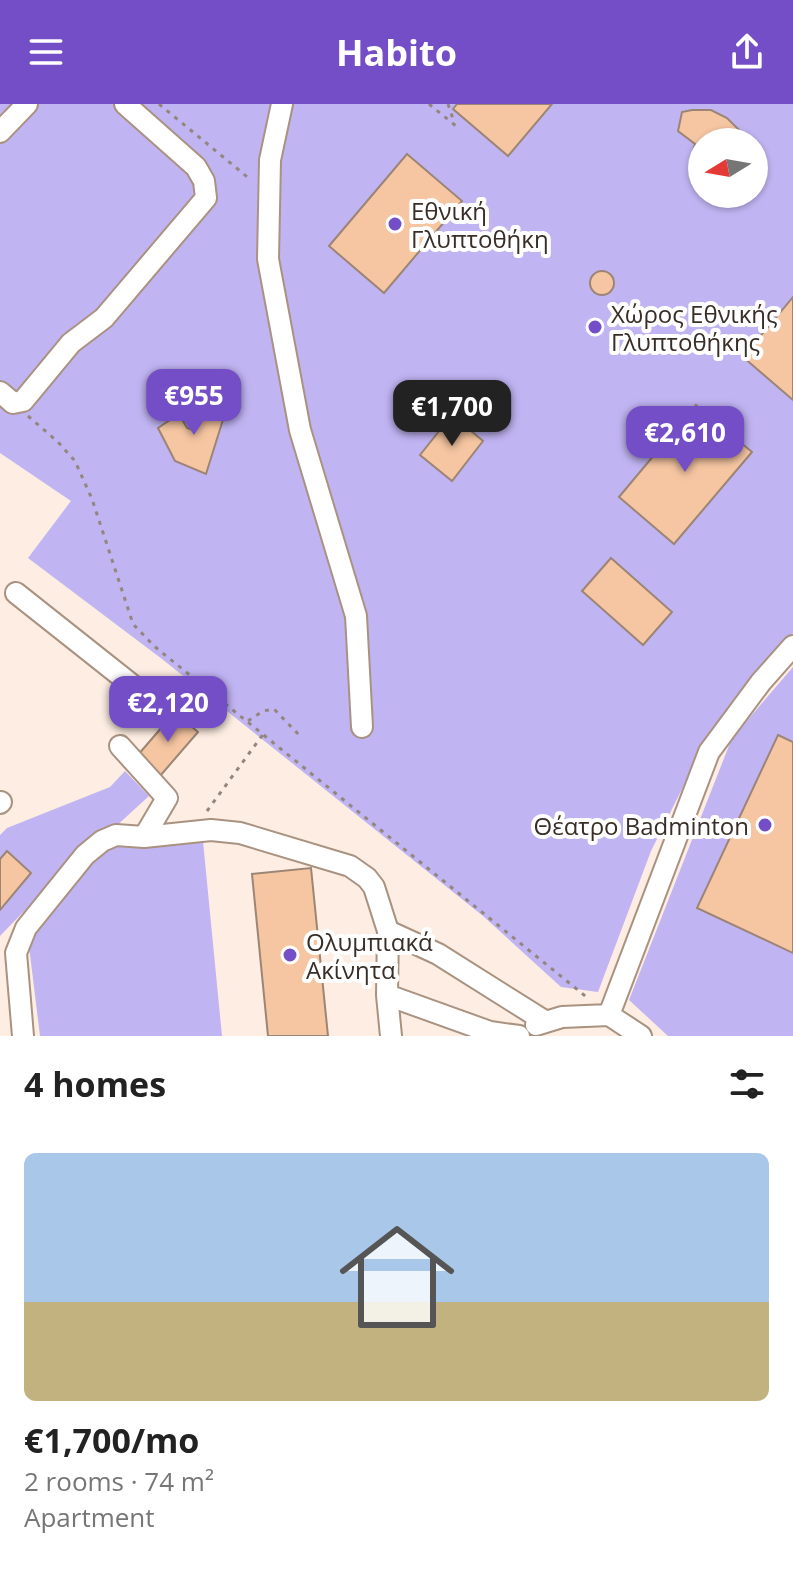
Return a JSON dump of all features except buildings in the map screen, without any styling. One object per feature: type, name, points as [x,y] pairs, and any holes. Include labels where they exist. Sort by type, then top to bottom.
[{"type":"street","points":[[0,132],[27,104]]},
{"type":"street","points":[[6,398],[23,401],[71,343],[104,318],[206,198],[204,181],[196,167],[125,104]]},
{"type":"street","points":[[282,104],[270,160],[268,259],[300,430],[356,616],[362,727]]},
{"type":"street","points":[[16,593],[156,704]]},
{"type":"street","points":[[609,1015],[709,752],[761,682],[793,646]]},
{"type":"street","points":[[120,746],[167,798],[144,837]]},
{"type":"street","points":[[23,1036],[16,953],[26,928],[85,855],[102,841],[116,835],[144,837],[211,830],[240,833],[350,866],[367,878],[374,887],[388,931],[387,995],[391,1036]]},
{"type":"street","points":[[388,931],[438,954],[546,1022]]},
{"type":"street","points":[[387,995],[487,1034],[519,1036],[530,1027],[562,1017],[609,1015],[641,1036]]},
{"type":"path","points":[[159,104],[269,195]]},
{"type":"path","points":[[429,104],[456,126],[448,104]]},
{"type":"path","points":[[6,398],[58,442],[75,461],[92,499],[133,624],[154,646],[609,1015]]},
{"type":"path","points":[[248,721],[263,711],[274,709],[302,738]]},
{"type":"path","points":[[191,832],[264,733]]},
{"type":"shaded area","points":[[0,104],[793,104],[793,633],[699,755],[651,851],[598,992],[561,987],[483,916],[162,659],[28,558],[71,501],[0,453]]},
{"type":"shaded area","points":[[793,667],[793,1036],[668,1036],[629,1000],[732,738]]},
{"type":"shaded area","points":[[125,771],[149,796],[0,936],[0,835],[7,828],[110,787]]},
{"type":"shaded area","points":[[202,831],[222,1036],[40,1036],[27,930],[102,844]]},
{"type":"place","name":"Εθνική Γλυπτοθήκη","points":[[395,224]]},
{"type":"place","name":"Χώρος Εθνικής Γλυπτοθήκης","points":[[595,327]]},
{"type":"place","name":"Θέατρο Badminton","points":[[765,825]]},
{"type":"place","name":"Ολυμπιακά Ακίνητα","points":[[290,955]]}]
